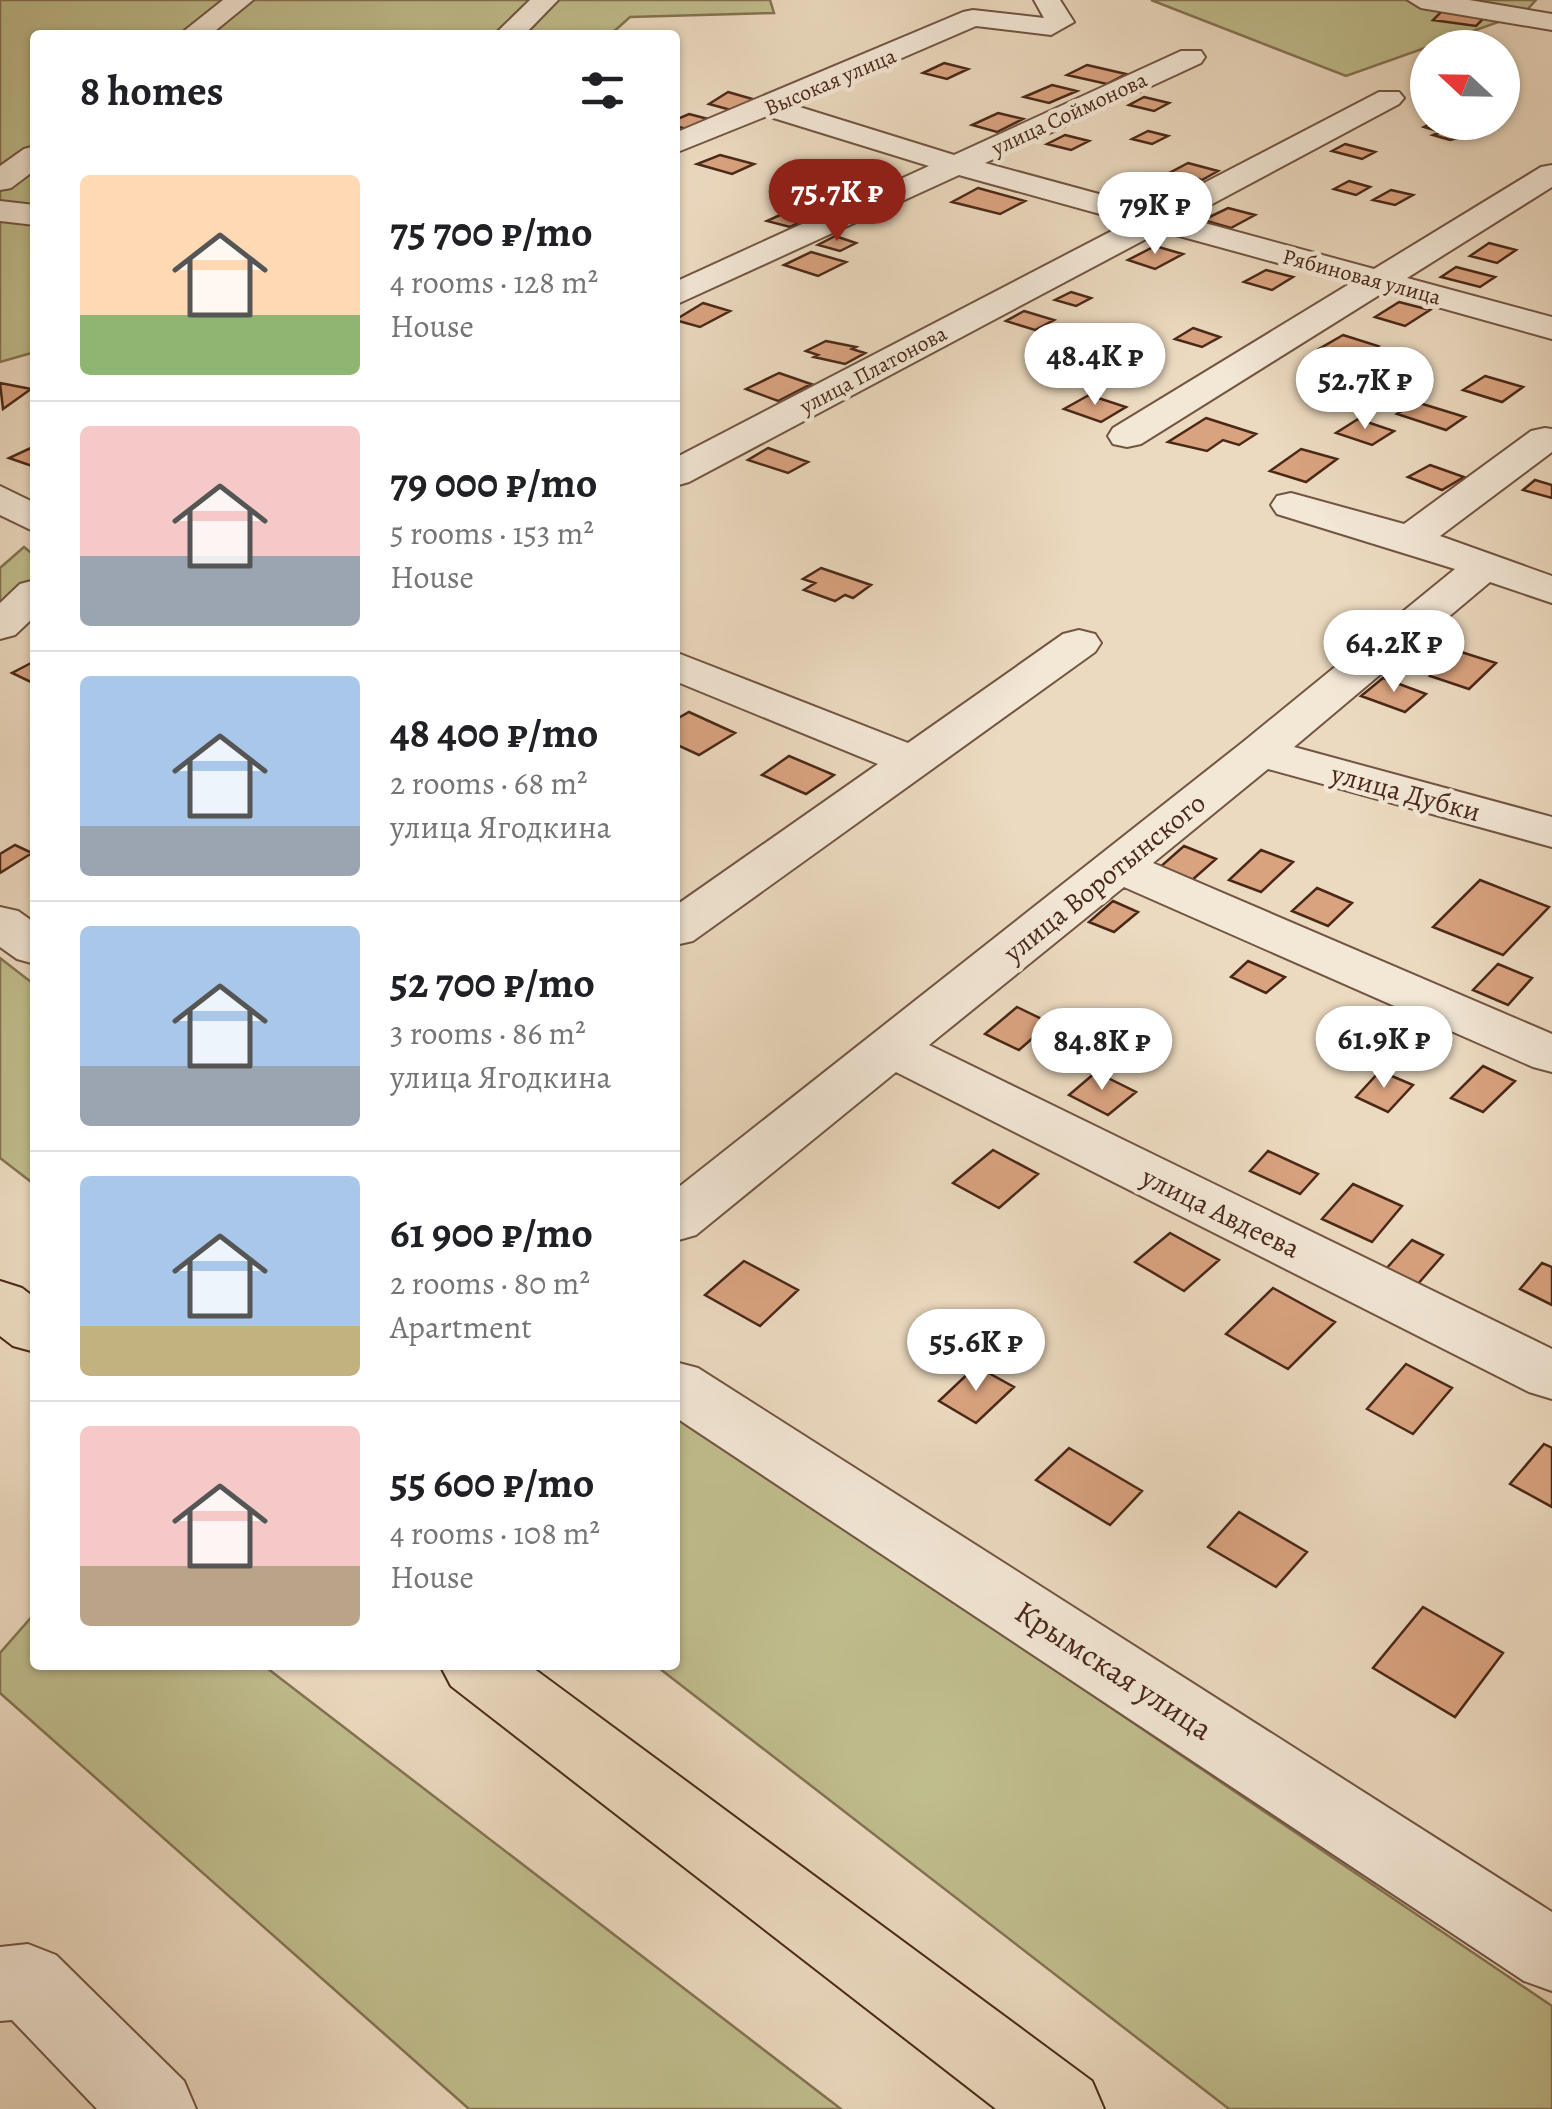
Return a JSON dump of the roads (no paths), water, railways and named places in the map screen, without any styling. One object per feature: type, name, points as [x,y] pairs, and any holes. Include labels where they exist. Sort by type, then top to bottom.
[{"type":"main road","points":[[0,1304],[30,1326]]},
{"type":"main road","points":[[483,1670],[1062,2109]]},
{"type":"street","points":[[201,30],[240,0]]},
{"type":"street","points":[[513,30],[545,0]]},
{"type":"street","name":"Высокая улица","points":[[680,142],[770,108],[973,18],[1051,27],[1060,22],[1047,0]]},
{"type":"street","points":[[1421,0],[1552,22]]},
{"type":"street","name":"улица Соймонова","points":[[680,290],[1191,57]]},
{"type":"street","name":"улица Платонова","points":[[680,471],[1390,98]]},
{"type":"street","name":"Рябиновая улица","points":[[770,108],[1157,221],[1552,328]]},
{"type":"street","points":[[0,181],[30,159]]},
{"type":"street","points":[[1127,436],[1552,174]]},
{"type":"street","points":[[0,211],[30,214]]},
{"type":"street","points":[[1410,539],[1545,438]]},
{"type":"street","points":[[0,498],[30,517]]},
{"type":"street","points":[[1291,505],[1410,539],[1552,590]]},
{"type":"street","name":"улица Воротынского","points":[[680,1216],[1484,568]]},
{"type":"street","points":[[680,924],[915,762],[1079,642]]},
{"type":"street","points":[[680,667],[915,762]]},
{"type":"street","name":"улица Дубки","points":[[1260,752],[1552,832]]},
{"type":"street","points":[[1119,866],[1552,1054]]},
{"type":"street","points":[[0,922],[30,944]]},
{"type":"street","name":"улица Авдеева","points":[[891,1048],[1552,1376]]},
{"type":"street","name":"Крымская улица","points":[[680,1388],[1552,1955]]},
{"type":"street","points":[[0,1984],[28,1981],[154,2109]]}]
